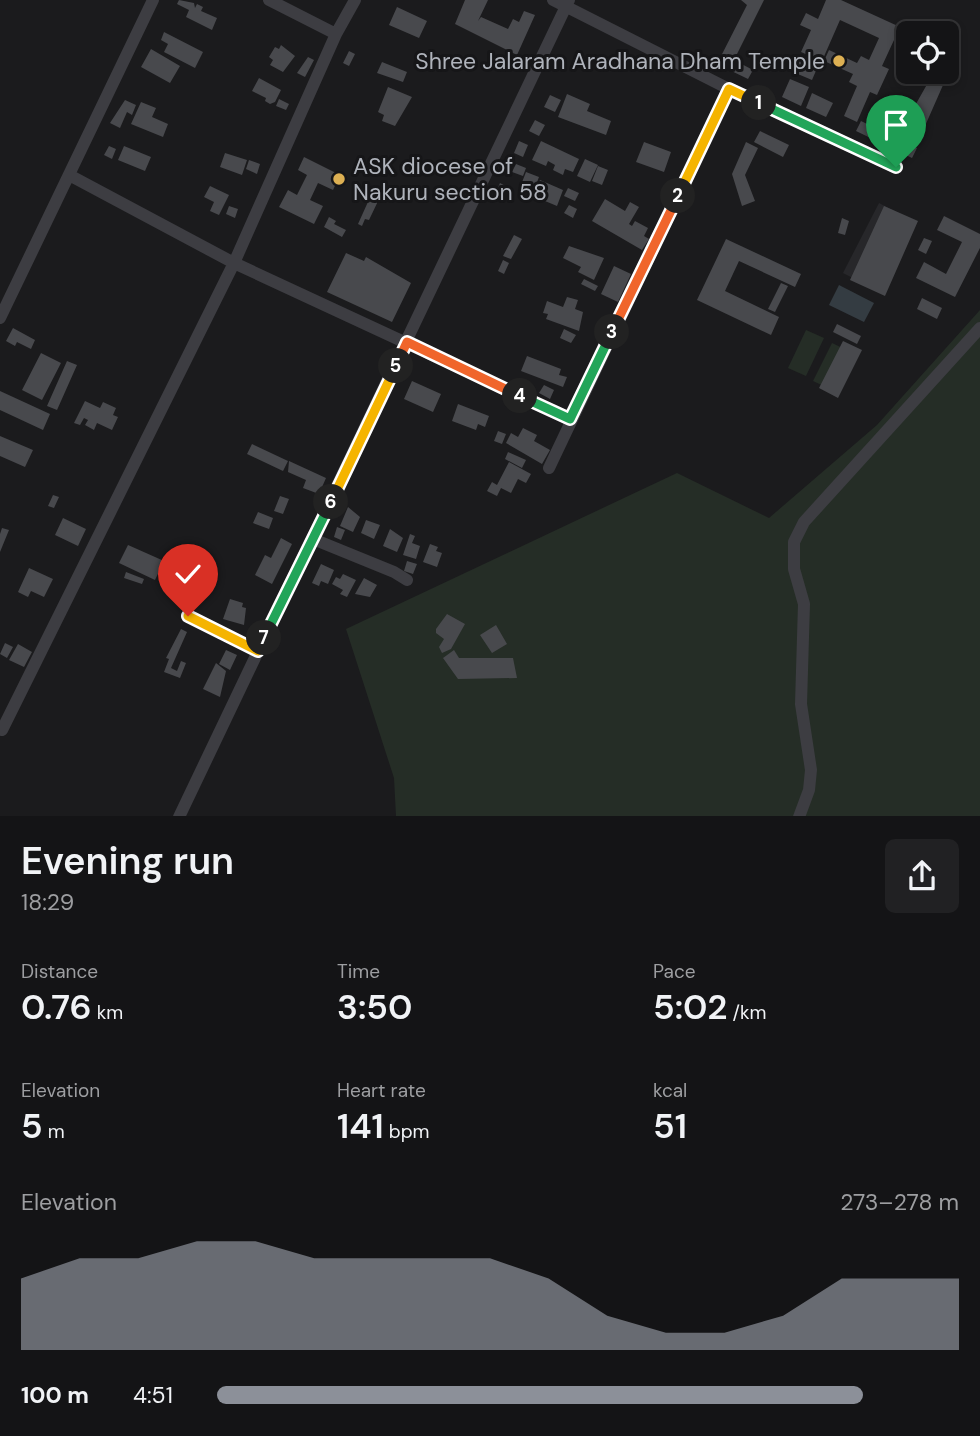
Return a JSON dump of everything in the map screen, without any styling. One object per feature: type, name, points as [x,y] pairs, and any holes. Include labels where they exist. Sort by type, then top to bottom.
[{"type":"street","points":[[0,318],[71,176],[153,0]]},
{"type":"street","points":[[269,0],[337,34]]},
{"type":"street","points":[[2,730],[233,263],[355,0]]},
{"type":"street","points":[[553,0],[568,3],[729,89],[896,167]]},
{"type":"street","points":[[179,816],[568,3]]},
{"type":"street","points":[[549,468],[729,89]]},
{"type":"street","points":[[71,176],[233,263],[570,419]]},
{"type":"street","points":[[799,816],[809,789],[811,770],[801,704],[804,604],[794,569],[794,542],[804,522],[980,328]]},
{"type":"street","points":[[313,539],[394,572],[407,580]]},
{"type":"street","points":[[188,616],[258,651]]},
{"type":"shaded area","points":[[879,203],[916,222],[881,292],[843,273]]},
{"type":"shaded area","points":[[839,285],[874,303],[864,322],[829,305]]},
{"type":"shaded area","points":[[980,310],[980,816],[396,816],[394,778],[346,629],[677,473],[769,518],[877,425]]},
{"type":"shaded area","points":[[806,330],[824,338],[806,376],[788,368]]},
{"type":"shaded area","points":[[832,343],[851,352],[832,390],[813,381]]},
{"type":"building","points":[[179,0],[194,3],[195,8],[197,4],[203,7],[201,11],[217,18],[212,30],[186,17],[189,10],[177,4]]},
{"type":"building","points":[[465,0],[488,0],[478,21],[481,17],[508,29],[513,19],[519,22],[524,11],[535,15],[517,55],[455,24]]},
{"type":"building","name":"Shree Jalaram Aradhana Dham Temple","points":[[741,0],[764,0],[734,60],[753,70],[748,79],[717,64],[747,5]]},
{"type":"building","name":"Shree Jalaram Aradhana Dham Temple","points":[[826,0],[841,0],[896,25],[896,36],[882,66],[889,69],[877,95],[870,92],[857,122],[844,116],[857,86],[849,82],[853,74],[824,61],[829,50],[857,63],[861,56],[869,60],[879,38],[840,20],[822,61],[801,52],[811,30],[800,25],[806,13],[818,19]]},
{"type":"building","points":[[397,7],[427,21],[419,38],[389,25]]},
{"type":"building","points":[[164,32],[203,52],[195,68],[164,52],[168,44],[161,40]]},
{"type":"building","points":[[281,45],[295,56],[283,72],[270,65],[273,60],[269,57],[275,47],[279,49]]},
{"type":"building","points":[[151,49],[180,66],[170,83],[141,67]]},
{"type":"building","points":[[349,51],[355,54],[349,66],[343,63]]},
{"type":"building","points":[[308,57],[314,60],[305,77],[297,73]]},
{"type":"building","points":[[800,58],[818,66],[812,80],[793,72]]},
{"type":"building","points":[[382,62],[407,72],[403,82],[377,73]]},
{"type":"building","points":[[259,78],[281,90],[275,102],[270,104],[265,101],[266,98],[252,91]]},
{"type":"building","points":[[790,79],[809,87],[801,106],[782,97]]},
{"type":"building","points":[[927,84],[943,84],[925,126],[908,118]]},
{"type":"building","points":[[388,87],[412,97],[395,126],[382,121],[384,115],[378,112]]},
{"type":"building","points":[[812,93],[833,103],[826,117],[806,108]]},
{"type":"building","points":[[567,94],[590,104],[587,111],[611,121],[606,135],[558,117]]},
{"type":"building","points":[[550,95],[561,100],[555,112],[544,107]]},
{"type":"building","points":[[279,99],[289,104],[286,110],[276,106]]},
{"type":"building","points":[[125,100],[136,105],[132,115],[127,112],[120,128],[110,123]]},
{"type":"building","points":[[141,102],[156,108],[152,117],[168,124],[163,137],[131,124]]},
{"type":"building","points":[[535,120],[545,125],[539,136],[529,131]]},
{"type":"building","points":[[861,121],[917,148],[912,158],[856,131]]},
{"type":"building","points":[[760,131],[789,145],[783,157],[754,142]]},
{"type":"building","points":[[519,141],[528,145],[523,157],[514,153]]},
{"type":"building","points":[[541,141],[579,159],[573,172],[565,169],[563,175],[553,170],[555,165],[548,161],[546,166],[532,160]]},
{"type":"building","points":[[644,142],[671,152],[664,172],[636,162]]},
{"type":"building","points":[[746,142],[758,148],[745,175],[755,201],[742,206],[732,174]]},
{"type":"building","points":[[109,146],[116,149],[112,159],[104,155]]},
{"type":"building","points":[[124,146],[151,157],[145,171],[118,160]]},
{"type":"building","points":[[225,153],[247,160],[242,175],[220,167]]},
{"type":"building","points":[[304,157],[340,175],[333,190],[318,183],[310,200],[323,206],[314,224],[279,207],[288,190],[297,195],[307,175],[298,170]]},
{"type":"building","points":[[585,159],[598,165],[590,182],[577,176]]},
{"type":"building","points":[[249,160],[260,164],[257,174],[246,169]]},
{"type":"building","points":[[516,164],[526,168],[523,176],[512,172]]},
{"type":"building","points":[[598,166],[608,170],[602,185],[592,181]]},
{"type":"building","points":[[526,172],[539,177],[532,195],[519,190]]},
{"type":"building","points":[[540,180],[563,190],[557,206],[533,196]]},
{"type":"building","points":[[500,183],[509,188],[500,199],[494,196]]},
{"type":"building","points":[[210,186],[229,195],[219,215],[210,211],[214,202],[204,197]]},
{"type":"building","points":[[568,188],[579,193],[575,201],[564,196]]},
{"type":"building","points":[[372,193],[380,197],[369,220],[365,219],[362,226],[358,224]]},
{"type":"building","points":[[605,199],[625,211],[630,202],[639,207],[629,224],[632,226],[635,221],[648,228],[644,236],[649,239],[642,250],[592,221]]},
{"type":"building","points":[[569,205],[577,209],[573,218],[564,213]]},
{"type":"building","points":[[229,206],[238,209],[235,218],[226,214]]},
{"type":"building","points":[[884,206],[918,221],[885,296],[850,280]]},
{"type":"building","points":[[944,216],[980,234],[980,248],[955,297],[916,278],[924,262],[946,274],[962,242],[937,230]]},
{"type":"building","points":[[329,217],[336,221],[334,224],[346,230],[342,237],[324,227]]},
{"type":"building","points":[[842,218],[849,221],[845,235],[838,233]]},
{"type":"building","points":[[514,235],[522,239],[511,259],[503,256]]},
{"type":"building","points":[[924,238],[932,241],[926,254],[918,250]]},
{"type":"building","points":[[726,239],[801,274],[795,287],[739,261],[725,291],[779,317],[771,335],[697,300]]},
{"type":"building","points":[[569,246],[604,258],[594,280],[578,272],[581,267],[563,258]]},
{"type":"building","points":[[346,253],[364,261],[366,257],[411,283],[392,322],[327,292]]},
{"type":"building","points":[[503,260],[509,263],[504,274],[498,271]]},
{"type":"building","points":[[614,266],[631,274],[618,302],[601,294]]},
{"type":"building","points":[[584,279],[598,286],[595,291],[581,284]]},
{"type":"building","points":[[781,283],[788,286],[775,312],[768,309]]},
{"type":"building","points":[[567,297],[578,300],[575,309],[583,312],[579,331],[546,319],[548,314],[543,313],[547,301],[563,307]]},
{"type":"building","points":[[922,298],[942,308],[937,319],[917,309]]},
{"type":"building","points":[[837,324],[861,336],[857,344],[833,332]]},
{"type":"building","points":[[13,328],[35,340],[31,349],[17,342],[15,346],[6,341]]},
{"type":"building","points":[[564,329],[576,335],[571,343],[560,338]]},
{"type":"building","points":[[843,341],[862,350],[838,398],[819,388]]},
{"type":"building","points":[[41,353],[61,363],[42,400],[22,390]]},
{"type":"building","points":[[527,356],[561,369],[559,375],[567,377],[563,387],[521,371]]},
{"type":"building","points":[[67,361],[77,365],[57,410],[47,406]]},
{"type":"building","points":[[412,381],[441,394],[433,412],[404,399]]},
{"type":"building","points":[[544,385],[554,390],[550,399],[539,393]]},
{"type":"building","points":[[0,391],[50,414],[43,430],[0,410]]},
{"type":"building","points":[[85,401],[100,408],[103,402],[116,408],[113,415],[118,417],[112,430],[97,423],[94,430],[85,425],[88,420],[84,418],[80,425],[74,423]]},
{"type":"building","points":[[458,404],[489,416],[485,427],[478,424],[476,430],[452,421]]},
{"type":"building","points":[[523,428],[537,435],[534,441],[550,450],[542,464],[506,443],[511,433],[518,437]]},
{"type":"building","points":[[498,431],[506,434],[502,444],[494,441]]},
{"type":"building","points":[[0,436],[33,450],[25,467],[0,456]]},
{"type":"building","points":[[252,444],[288,461],[283,471],[247,454]]},
{"type":"building","points":[[508,452],[526,460],[522,468],[505,459]]},
{"type":"building","points":[[289,461],[326,478],[319,494],[303,488],[306,480],[288,472]]},
{"type":"building","points":[[509,462],[531,474],[526,483],[518,479],[511,493],[501,488],[497,496],[487,491],[492,482],[497,485]]},
{"type":"building","points":[[53,495],[59,497],[54,508],[48,506]]},
{"type":"building","points":[[280,496],[289,499],[283,514],[274,511]]},
{"type":"building","points":[[348,507],[360,517],[353,532],[340,526]]},
{"type":"building","points":[[258,512],[273,518],[269,529],[253,523]]},
{"type":"building","points":[[63,518],[86,529],[78,546],[55,535]]},
{"type":"building","points":[[366,520],[380,525],[374,539],[361,533]]},
{"type":"building","points":[[337,527],[345,530],[341,540],[334,537]]},
{"type":"building","points":[[2,528],[9,530],[0,552],[0,534]]},
{"type":"building","points":[[390,529],[403,538],[397,552],[383,546]]},
{"type":"building","points":[[410,534],[415,536],[412,543],[420,546],[416,559],[403,555]]},
{"type":"building","points":[[281,538],[292,544],[272,584],[255,575],[265,555],[271,558]]},
{"type":"building","points":[[430,544],[438,547],[436,551],[442,553],[437,567],[423,562]]},
{"type":"building","points":[[128,545],[164,561],[155,580],[119,563]]},
{"type":"building","points":[[198,551],[213,558],[190,609],[175,603]]},
{"type":"building","points":[[407,561],[417,564],[413,574],[404,571]]},
{"type":"building","points":[[321,564],[334,570],[328,584],[321,581],[319,586],[312,583]]},
{"type":"building","points":[[29,568],[53,579],[44,597],[31,591],[28,597],[18,592]]},
{"type":"building","points":[[126,572],[144,579],[142,584],[124,578]]},
{"type":"building","points":[[343,574],[356,580],[347,597],[340,594],[343,590],[332,584],[336,577],[340,579]]},
{"type":"building","points":[[364,578],[377,585],[370,597],[355,594]]},
{"type":"building","points":[[230,599],[243,603],[242,607],[246,608],[244,625],[223,619]]},
{"type":"building","points":[[447,614],[465,624],[451,649],[442,653],[439,647],[444,639],[436,633],[436,629]]},
{"type":"building","points":[[496,625],[507,644],[492,653],[480,635]]},
{"type":"building","points":[[181,629],[187,632],[171,668],[177,671],[181,661],[186,663],[180,678],[164,672],[169,659],[166,658]]},
{"type":"building","points":[[5,643],[13,647],[7,658],[0,654]]},
{"type":"building","points":[[18,644],[32,652],[24,667],[9,660]]},
{"type":"building","points":[[226,650],[237,655],[230,670],[219,664]]},
{"type":"building","points":[[454,650],[459,658],[513,658],[517,678],[458,679],[443,658]]},
{"type":"building","points":[[216,663],[226,671],[220,697],[203,689]]},
{"type":"place","name":"Shree Jalaram Aradhana Dham Temple","points":[[839,61]]},
{"type":"place","name":"ASK diocese of Nakuru section 58","points":[[339,179]]},
{"type":"route","points":[[188,616],[258,651],[407,342],[570,419],[729,89],[896,167]]}]
